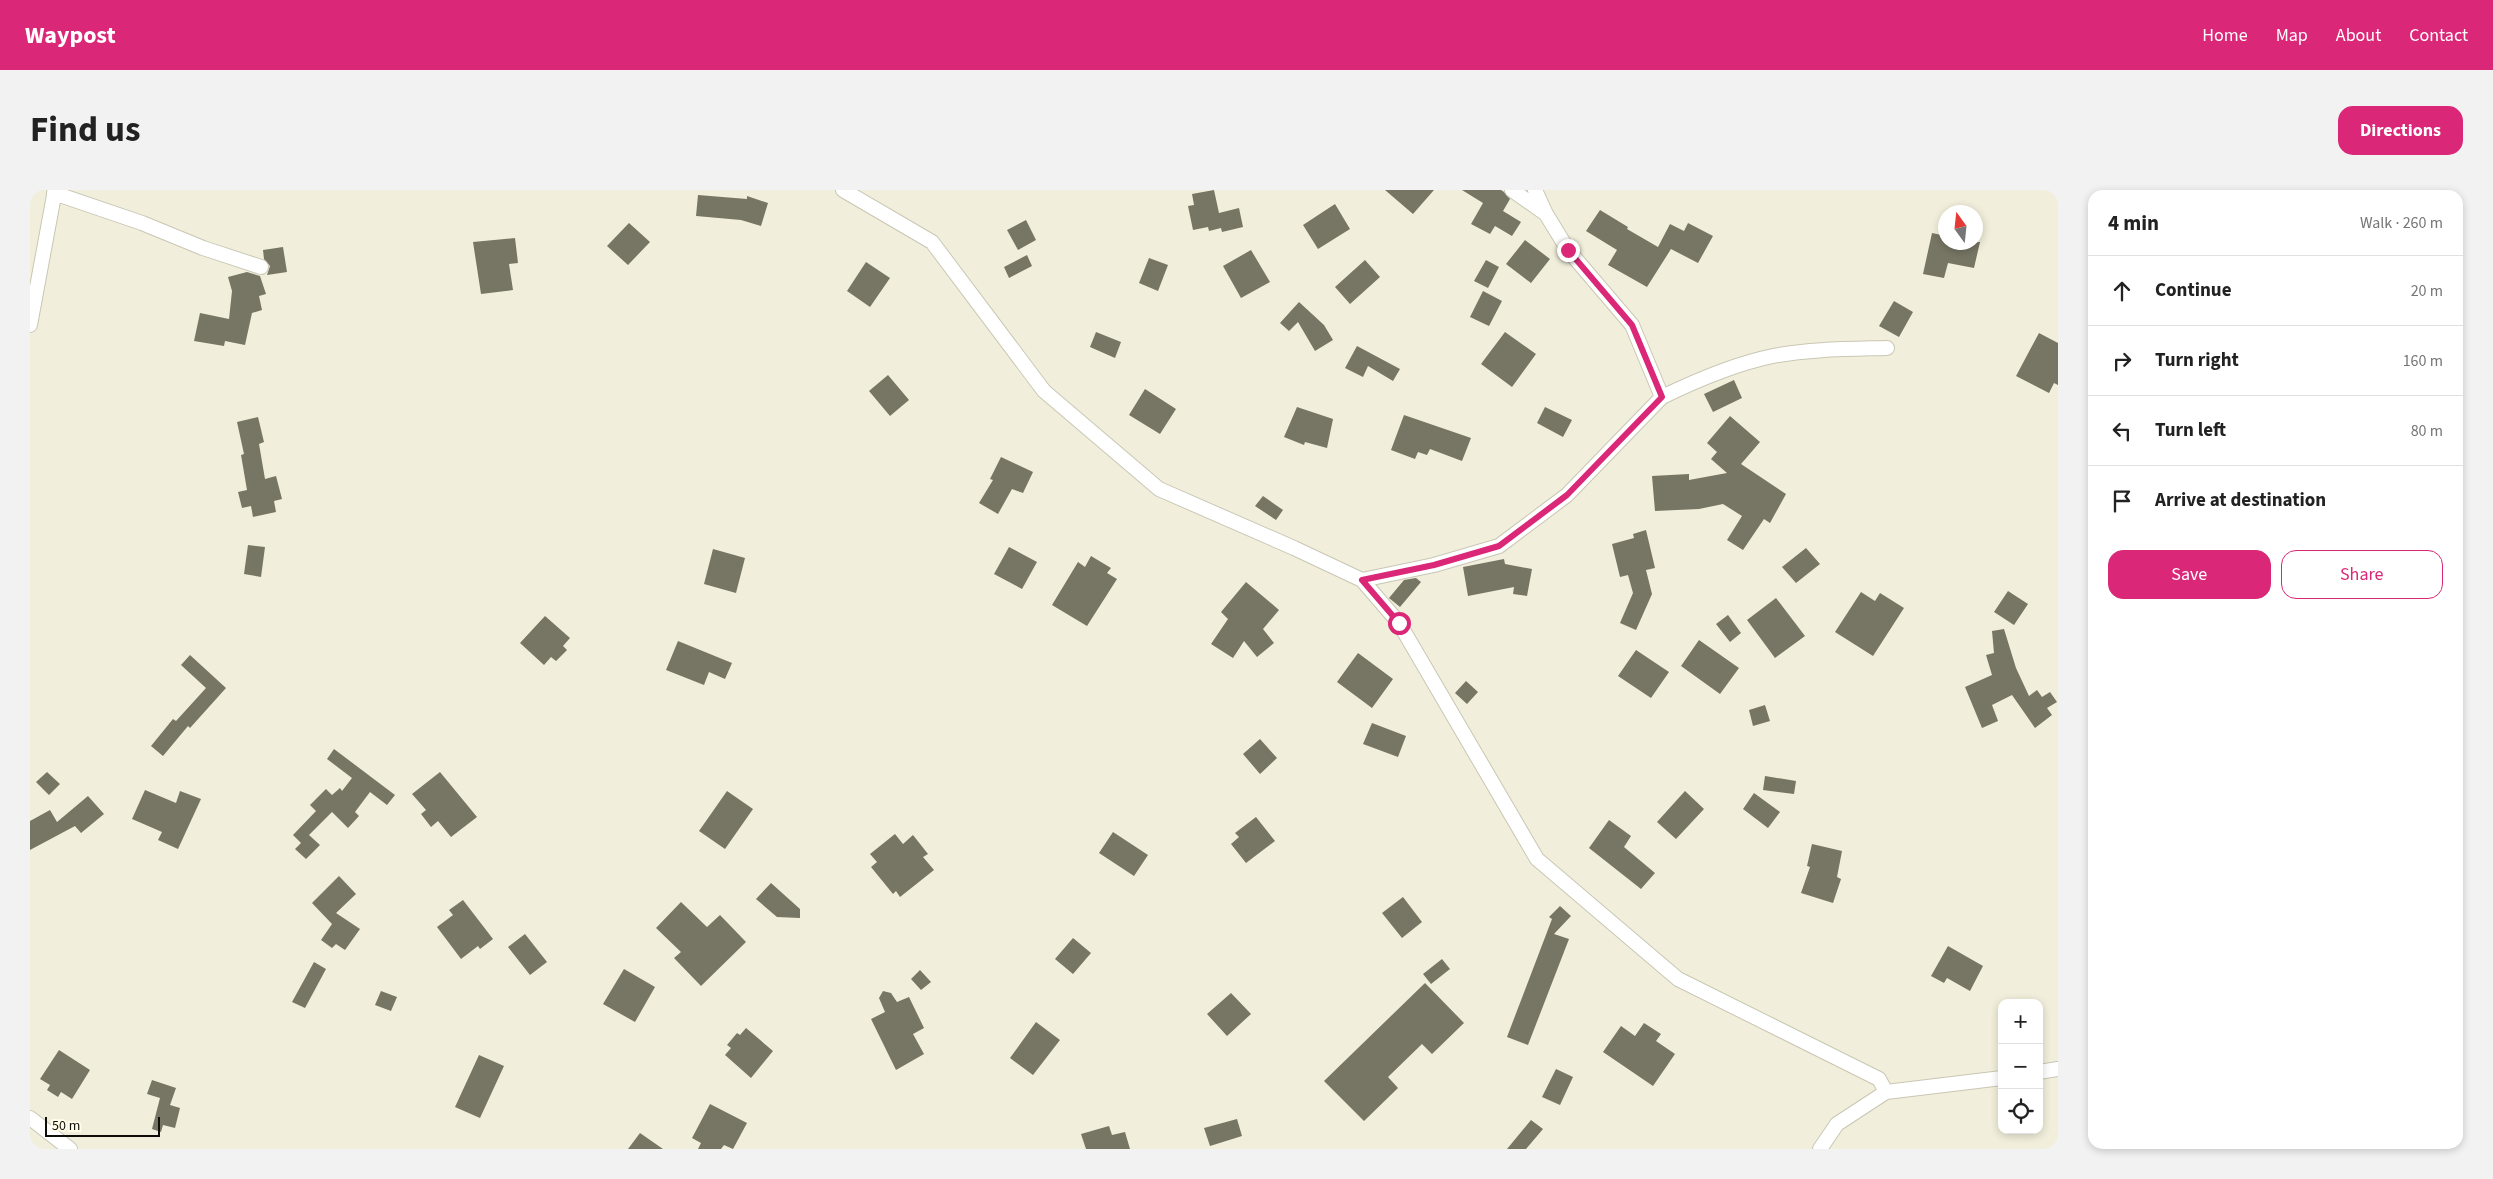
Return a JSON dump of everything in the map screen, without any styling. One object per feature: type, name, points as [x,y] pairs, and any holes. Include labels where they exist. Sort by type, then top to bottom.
[{"type":"street","points":[[844,190],[932,242],[1044,391],[1159,489],[1362,580],[1399,623],[1537,859],[1678,979],[1879,1079],[1886,1092]]},
{"type":"street","points":[[1512,190],[1546,214]]},
{"type":"street","points":[[1535,190],[1546,214],[1568,250],[1632,325],[1662,397]]},
{"type":"street","points":[[30,325],[54,192],[142,223],[203,248],[261,267]]},
{"type":"street","points":[[1362,580],[1434,565],[1499,546],[1567,495],[1662,397],[1734,366],[1774,356],[1887,348]]},
{"type":"street","points":[[2043,1071],[2058,1069]]},
{"type":"street","points":[[1820,1149],[1837,1124],[1886,1092],[1998,1078]]},
{"type":"street","points":[[30,1118],[70,1149]]},
{"type":"building","points":[[1214,190],[1219,213],[1239,208],[1243,227],[1222,232],[1221,228],[1209,231],[1208,227],[1193,230],[1188,206],[1194,205],[1192,194]]},
{"type":"building","points":[[1385,190],[1434,190],[1413,214]]},
{"type":"building","points":[[1462,190],[1501,190],[1504,192],[1510,199],[1503,211],[1521,222],[1512,236],[1495,226],[1490,234],[1471,224],[1483,203]]},
{"type":"building","points":[[698,195],[747,199],[747,196],[768,203],[761,226],[741,220],[696,216]]},
{"type":"building","points":[[1335,204],[1350,229],[1318,249],[1303,225]]},
{"type":"building","points":[[1600,210],[1658,247],[1670,224],[1684,231],[1688,223],[1713,236],[1698,263],[1671,249],[1647,287],[1608,265],[1617,250],[1586,231]]},
{"type":"building","points":[[1026,220],[1036,240],[1018,250],[1007,230]]},
{"type":"building","points":[[629,223],[650,242],[628,265],[607,246]]},
{"type":"building","points":[[1932,233],[1938,234],[1938,250],[1978,250],[1974,268],[1948,263],[1944,278],[1923,274]]},
{"type":"building","points":[[515,238],[518,263],[509,264],[513,290],[481,294],[473,242]]},
{"type":"building","points":[[1525,240],[1550,259],[1531,283],[1506,264]]},
{"type":"building","points":[[283,247],[287,272],[267,275],[270,266],[264,259],[263,250]]},
{"type":"building","points":[[1251,250],[1270,282],[1241,298],[1223,266]]},
{"type":"building","points":[[1027,255],[1032,266],[1009,278],[1004,267]]},
{"type":"building","points":[[1149,258],[1168,265],[1158,291],[1139,283]]},
{"type":"building","points":[[1365,260],[1380,277],[1350,304],[1335,287]]},
{"type":"building","points":[[1486,260],[1499,267],[1488,288],[1474,281]]},
{"type":"building","points":[[866,262],[890,278],[870,307],[847,291]]},
{"type":"building","points":[[247,272],[260,276],[266,294],[259,296],[262,310],[252,313],[245,345],[225,341],[224,346],[194,341],[200,313],[229,319],[232,291],[228,277]]},
{"type":"building","points":[[1483,291],[1502,301],[1489,326],[1470,317]]},
{"type":"building","points":[[1894,301],[1913,312],[1899,337],[1879,326]]},
{"type":"building","points":[[1299,302],[1324,325],[1333,340],[1315,351],[1298,322],[1289,331],[1280,323]]},
{"type":"building","points":[[1096,332],[1121,342],[1115,358],[1090,347]]},
{"type":"building","points":[[1505,332],[1536,354],[1512,387],[1481,364]]},
{"type":"building","points":[[2039,333],[2058,343],[2058,385],[2054,383],[2049,393],[2016,376]]},
{"type":"building","points":[[1357,346],[1400,369],[1393,381],[1368,366],[1363,377],[1345,368]]},
{"type":"building","points":[[888,375],[909,400],[890,416],[869,391]]},
{"type":"building","points":[[1734,380],[1742,398],[1713,412],[1704,394]]},
{"type":"building","points":[[1145,389],[1176,409],[1160,434],[1129,415]]},
{"type":"building","points":[[1297,407],[1333,419],[1327,448],[1305,442],[1304,445],[1284,437]]},
{"type":"building","points":[[1545,407],[1572,420],[1563,437],[1537,423]]},
{"type":"building","points":[[1404,415],[1471,438],[1462,461],[1430,449],[1427,455],[1418,452],[1415,459],[1391,450]]},
{"type":"building","points":[[1730,416],[1760,442],[1741,464],[1786,494],[1770,523],[1764,519],[1743,550],[1727,540],[1742,516],[1723,504],[1699,509],[1655,511],[1652,476],[1689,474],[1689,480],[1727,473],[1711,459],[1717,452],[1707,443]]},
{"type":"building","points":[[258,417],[264,442],[259,444],[265,479],[276,476],[282,499],[274,501],[276,512],[253,517],[251,506],[242,508],[238,492],[247,490],[241,455],[244,454],[237,422]]},
{"type":"building","points":[[1001,457],[1033,472],[1023,493],[1012,489],[998,514],[979,503],[993,480],[990,479]]},
{"type":"building","points":[[1263,496],[1283,510],[1276,520],[1255,506]]},
{"type":"building","points":[[1646,530],[1655,568],[1646,570],[1652,594],[1636,630],[1620,623],[1633,593],[1628,575],[1620,577],[1612,544],[1634,538],[1633,534]]},
{"type":"building","points":[[248,545],[265,547],[261,577],[244,574]]},
{"type":"building","points":[[1009,547],[1037,562],[1022,589],[994,574]]},
{"type":"building","points":[[1806,548],[1820,564],[1796,583],[1782,567]]},
{"type":"building","points":[[713,549],[745,558],[736,593],[704,584]]},
{"type":"building","points":[[1091,556],[1111,568],[1107,573],[1117,579],[1087,626],[1052,605],[1078,562],[1085,567]]},
{"type":"building","points":[[1504,559],[1505,564],[1532,569],[1527,596],[1513,594],[1514,587],[1468,596],[1463,567]]},
{"type":"building","points":[[1416,578],[1421,582],[1400,607],[1389,598],[1404,580]]},
{"type":"building","points":[[1246,582],[1279,610],[1263,629],[1274,643],[1257,657],[1244,641],[1233,658],[1211,644],[1228,619],[1221,612]]},
{"type":"building","points":[[2008,591],[2028,604],[2014,625],[1994,612]]},
{"type":"building","points":[[1861,592],[1875,601],[1880,593],[1904,608],[1873,656],[1835,632]]},
{"type":"building","points":[[1776,598],[1805,636],[1775,658],[1747,620]]},
{"type":"building","points":[[1728,615],[1741,633],[1730,642],[1716,624]]},
{"type":"building","points":[[545,616],[570,638],[563,646],[567,650],[556,661],[551,657],[544,665],[520,643]]},
{"type":"building","points":[[2004,629],[2016,668],[2029,696],[2037,690],[2042,697],[2050,692],[2057,702],[2047,708],[2052,715],[2035,728],[2012,695],[1992,705],[1998,721],[1982,728],[1965,687],[1992,675],[1986,655],[1994,653],[1992,631]]},
{"type":"building","points":[[1699,640],[1739,668],[1720,694],[1681,666]]},
{"type":"building","points":[[678,641],[732,663],[725,679],[709,672],[704,685],[666,670]]},
{"type":"building","points":[[1636,650],[1669,672],[1651,698],[1618,676]]},
{"type":"building","points":[[1358,653],[1393,679],[1372,708],[1337,682]]},
{"type":"building","points":[[190,655],[226,688],[190,728],[188,726],[163,756],[151,746],[173,719],[176,721],[206,688],[181,665]]},
{"type":"building","points":[[1466,681],[1478,692],[1467,704],[1455,693]]},
{"type":"building","points":[[1765,705],[1770,721],[1753,726],[1749,710]]},
{"type":"building","points":[[1372,723],[1406,736],[1398,757],[1363,744]]},
{"type":"building","points":[[1260,739],[1277,758],[1260,774],[1243,754]]},
{"type":"building","points":[[334,749],[395,795],[387,805],[370,792],[355,812],[359,816],[348,828],[332,812],[309,835],[320,845],[306,859],[295,849],[301,843],[293,835],[316,811],[310,805],[326,789],[332,795],[340,788],[342,791],[352,778],[327,759]]},
{"type":"building","points":[[47,772],[60,784],[49,795],[36,782]]},
{"type":"building","points":[[440,772],[477,817],[451,837],[438,821],[431,827],[421,814],[426,810],[412,794]]},
{"type":"building","points":[[1765,776],[1796,781],[1794,794],[1763,790]]},
{"type":"building","points":[[145,790],[176,803],[180,791],[201,799],[178,849],[158,840],[162,832],[132,819]]},
{"type":"building","points":[[727,791],[753,809],[725,849],[699,831]]},
{"type":"building","points":[[1685,791],[1704,809],[1676,839],[1657,822]]},
{"type":"building","points":[[1754,793],[1780,812],[1768,828],[1743,809]]},
{"type":"building","points":[[88,796],[104,814],[81,833],[75,826],[30,850],[30,821],[50,810],[57,822]]},
{"type":"building","points":[[1256,817],[1275,841],[1246,863],[1231,844],[1239,837],[1235,833]]},
{"type":"building","points":[[1609,820],[1631,836],[1624,847],[1655,873],[1641,889],[1589,848]]},
{"type":"building","points":[[1113,832],[1148,855],[1134,876],[1099,853]]},
{"type":"building","points":[[895,834],[903,844],[913,835],[928,854],[923,857],[934,870],[900,897],[896,891],[893,894],[871,867],[877,862],[870,854]]},
{"type":"building","points":[[1812,844],[1842,851],[1837,877],[1841,879],[1833,903],[1801,893],[1810,867],[1807,866]]},
{"type":"building","points":[[339,876],[356,894],[336,913],[360,929],[345,950],[336,944],[332,948],[321,940],[332,924],[312,903]]},
{"type":"building","points":[[771,883],[800,909],[800,918],[777,917],[756,899]]},
{"type":"building","points":[[1403,897],[1422,922],[1402,938],[1382,913]]},
{"type":"building","points":[[463,900],[493,939],[480,949],[478,946],[461,959],[437,927],[453,915],[449,910]]},
{"type":"building","points":[[681,902],[707,927],[720,915],[746,942],[701,986],[674,958],[681,952],[656,928]]},
{"type":"building","points":[[1560,906],[1571,916],[1554,934],[1569,939],[1528,1045],[1507,1037],[1552,919],[1549,917]]},
{"type":"building","points":[[525,934],[547,962],[530,975],[508,947]]},
{"type":"building","points":[[1073,938],[1091,953],[1073,974],[1055,959]]},
{"type":"building","points":[[1948,946],[1983,966],[1970,991],[1947,978],[1944,983],[1931,976]]},
{"type":"building","points":[[1442,959],[1450,969],[1431,984],[1423,974]]},
{"type":"building","points":[[314,962],[326,969],[305,1008],[292,1002]]},
{"type":"building","points":[[624,969],[655,987],[635,1022],[603,1004]]},
{"type":"building","points":[[920,970],[931,982],[921,990],[911,979]]},
{"type":"building","points":[[1425,983],[1464,1023],[1432,1054],[1422,1044],[1388,1077],[1398,1088],[1364,1121],[1324,1081]]},
{"type":"building","points":[[381,991],[397,997],[391,1011],[375,1005]]},
{"type":"building","points":[[883,991],[891,993],[897,1002],[909,997],[924,1028],[913,1034],[924,1054],[896,1070],[871,1019],[885,1012],[879,998]]},
{"type":"building","points":[[1231,993],[1251,1014],[1227,1036],[1207,1014]]},
{"type":"building","points":[[1036,1022],[1060,1040],[1033,1075],[1010,1058]]},
{"type":"building","points":[[1644,1023],[1661,1034],[1656,1041],[1675,1054],[1653,1086],[1603,1052],[1621,1026],[1635,1036]]},
{"type":"building","points":[[746,1028],[773,1051],[751,1078],[725,1055],[731,1048],[727,1045],[737,1033],[740,1035]]},
{"type":"building","points":[[59,1050],[90,1070],[72,1099],[61,1092],[58,1097],[47,1090],[50,1085],[40,1079]]},
{"type":"building","points":[[479,1055],[504,1066],[480,1118],[455,1107]]},
{"type":"building","points":[[1556,1069],[1573,1077],[1560,1105],[1542,1097]]},
{"type":"building","points":[[152,1080],[176,1088],[170,1105],[180,1108],[175,1128],[163,1125],[161,1132],[152,1129],[160,1098],[147,1094]]},
{"type":"building","points":[[710,1104],[747,1123],[733,1149],[724,1145],[721,1149],[698,1149],[701,1143],[692,1138]]},
{"type":"building","points":[[1237,1119],[1242,1136],[1210,1146],[1204,1128]]},
{"type":"building","points":[[1531,1120],[1543,1129],[1526,1149],[1507,1149]]},
{"type":"building","points":[[1109,1126],[1112,1135],[1125,1132],[1130,1149],[1086,1149],[1081,1134]]},
{"type":"building","points":[[640,1133],[663,1149],[628,1149]]},
{"type":"route","points":[[1399,623],[1362,580],[1434,565],[1499,546],[1567,495],[1662,397],[1632,325],[1568,250]]}]
